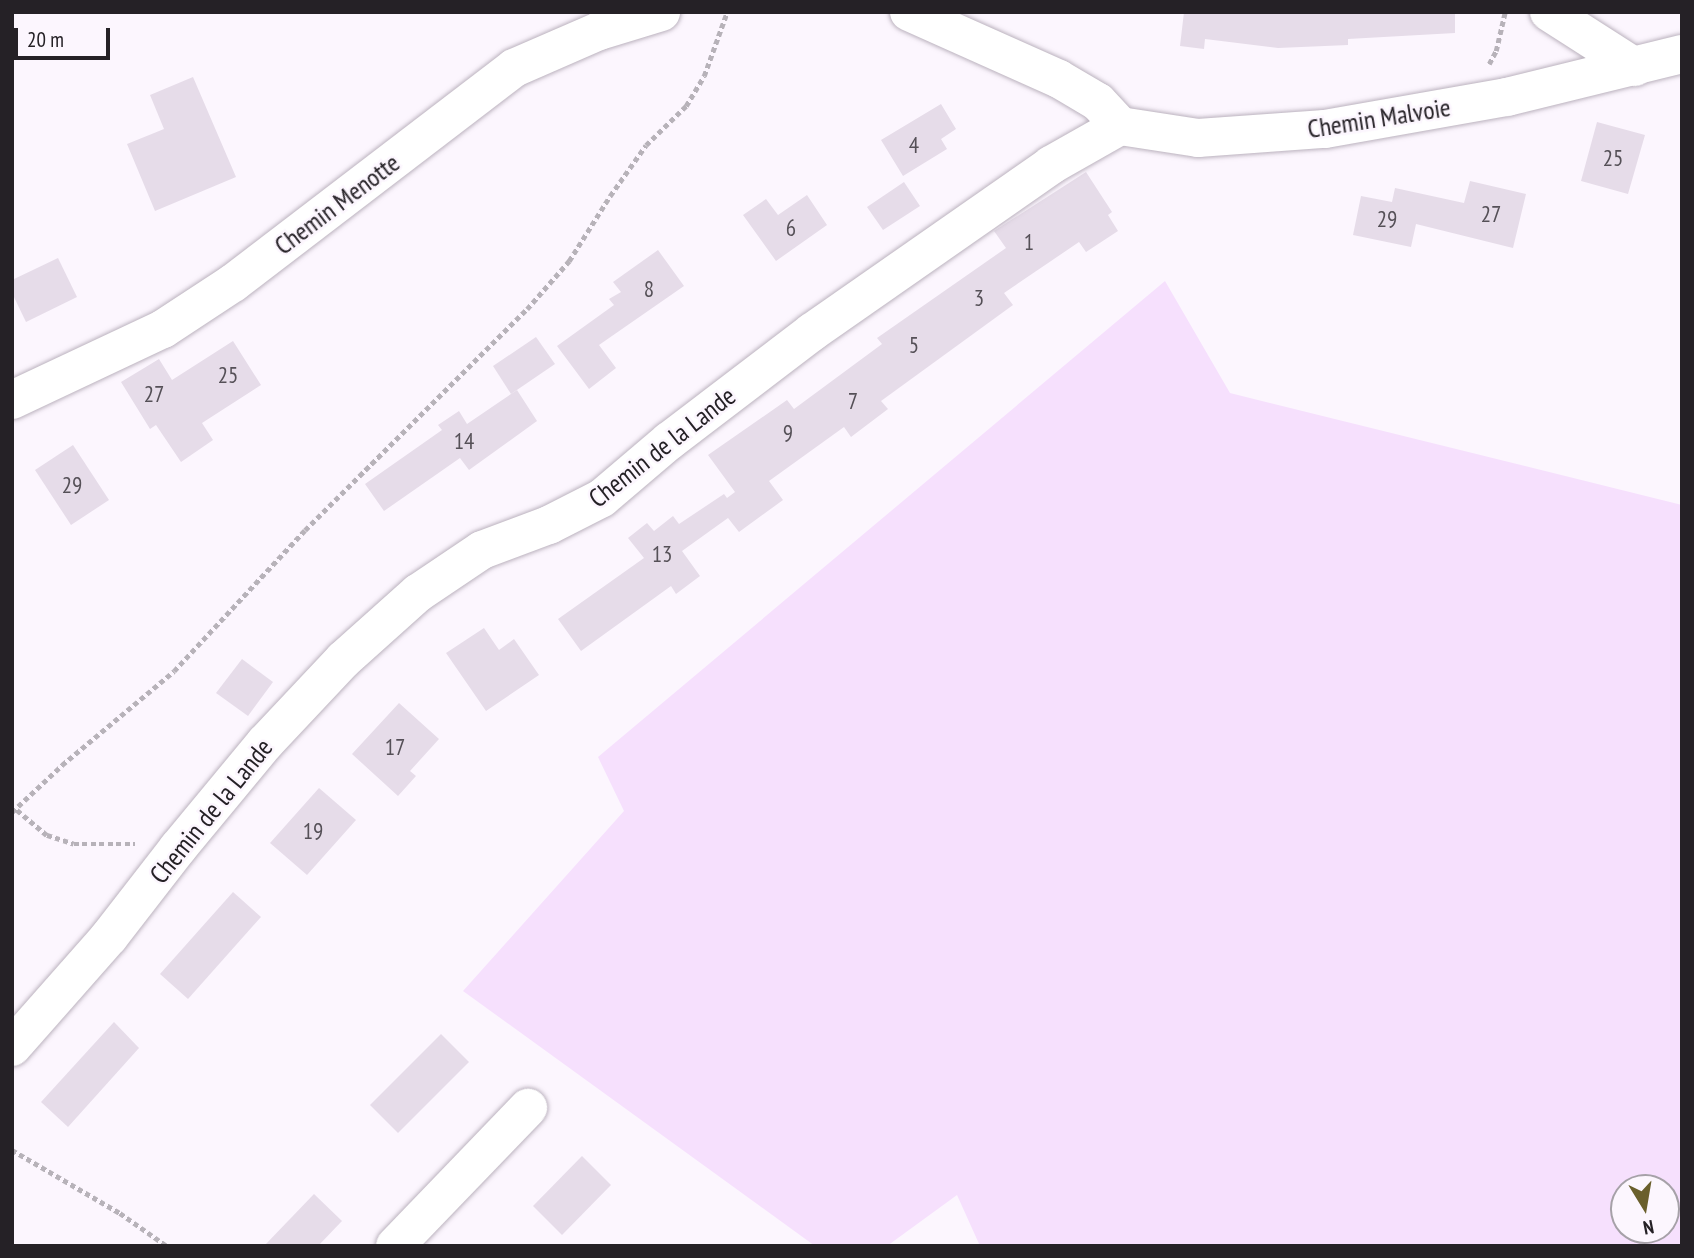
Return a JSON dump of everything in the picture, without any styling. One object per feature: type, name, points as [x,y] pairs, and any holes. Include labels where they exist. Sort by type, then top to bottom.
[{"type":"street","name":"Chemin Menotte","points":[[12,400],[163,329],[233,283],[514,68],[598,31],[661,12]]},
{"type":"street","points":[[909,12],[1059,79],[1098,102],[1120,125]]},
{"type":"street","points":[[1549,12],[1634,67]]},
{"type":"street","name":"Chemin Malvoie","points":[[1120,125],[1198,138],[1325,129],[1465,104],[1682,54]]},
{"type":"street","name":"Chemin de la Lande","points":[[12,1047],[109,937],[265,743],[343,660],[418,593],[482,550],[549,526],[602,498],[668,440],[812,332],[1051,165],[1120,125]]},
{"type":"street","points":[[395,1246],[528,1108]]},
{"type":"path","points":[[178,848],[149,843],[74,844],[47,835],[14,811],[61,765],[174,671],[305,530],[527,309],[569,261],[610,195],[646,145],[686,106],[704,76],[727,12]]},
{"type":"path","points":[[1465,104],[1496,51],[1505,12]]},
{"type":"path","points":[[12,1150],[120,1213],[167,1246]]},
{"type":"shaded area","points":[[1165,281],[1230,393],[1682,505],[1682,1246],[980,1246],[957,1195],[887,1246],[815,1246],[463,991],[624,811],[598,757]]},
{"type":"building","points":[[1184,12],[1455,12],[1455,33],[1348,39],[1348,45],[1278,48],[1205,39],[1204,49],[1180,46]]},
{"type":"building","points":[[193,77],[236,177],[155,211],[127,144],[164,129],[150,95]]},
{"type":"building","points":[[941,104],[956,129],[941,139],[947,149],[903,176],[881,140]]},
{"type":"building","points":[[1597,122],[1645,135],[1628,194],[1581,181]]},
{"type":"building","points":[[1086,172],[1112,212],[1108,215],[1118,231],[1086,252],[1079,242],[1004,293],[1013,305],[881,401],[888,409],[851,437],[844,427],[769,481],[783,500],[739,532],[728,518],[682,551],[700,576],[676,594],[671,586],[581,651],[558,619],[644,558],[628,538],[647,523],[654,531],[673,516],[679,524],[724,494],[727,498],[735,492],[708,455],[787,400],[794,409],[882,344],[877,338],[1006,248],[994,231]]},
{"type":"building","points":[[1470,181],[1526,194],[1513,248],[1416,224],[1411,247],[1353,235],[1361,196],[1392,202],[1395,188],[1464,203]]},
{"type":"building","points":[[904,182],[920,206],[883,230],[867,207]]},
{"type":"building","points":[[807,195],[827,225],[776,261],[743,215],[766,199],[778,215]]},
{"type":"building","points":[[658,250],[684,286],[599,345],[616,368],[589,389],[557,346],[614,305],[609,299],[621,292],[613,282]]},
{"type":"building","points":[[58,258],[77,297],[26,322],[12,293],[12,280]]},
{"type":"building","points":[[536,337],[555,364],[511,394],[493,366]]},
{"type":"building","points":[[233,341],[261,385],[202,423],[213,440],[181,462],[156,425],[150,429],[121,382],[159,359],[172,380]]},
{"type":"building","points":[[517,390],[537,421],[469,470],[460,458],[384,511],[365,484],[442,430],[438,425],[459,411],[467,424]]},
{"type":"building","points":[[73,445],[109,500],[71,525],[35,470]]},
{"type":"building","points":[[484,628],[499,650],[514,639],[539,675],[486,711],[446,653]]},
{"type":"building","points":[[242,659],[273,682],[248,716],[216,693]]},
{"type":"building","points":[[399,703],[439,739],[410,771],[416,776],[398,796],[352,754]]},
{"type":"building","points":[[319,788],[356,820],[307,875],[270,843]]},
{"type":"building","points":[[233,892],[261,917],[188,999],[160,974]]},
{"type":"building","points":[[114,1022],[139,1048],[68,1127],[41,1102]]},
{"type":"building","points":[[441,1034],[469,1062],[398,1133],[370,1105]]},
{"type":"building","points":[[582,1156],[611,1185],[562,1235],[533,1206]]},
{"type":"building","points":[[314,1194],[342,1221],[318,1246],[264,1246]]}]
